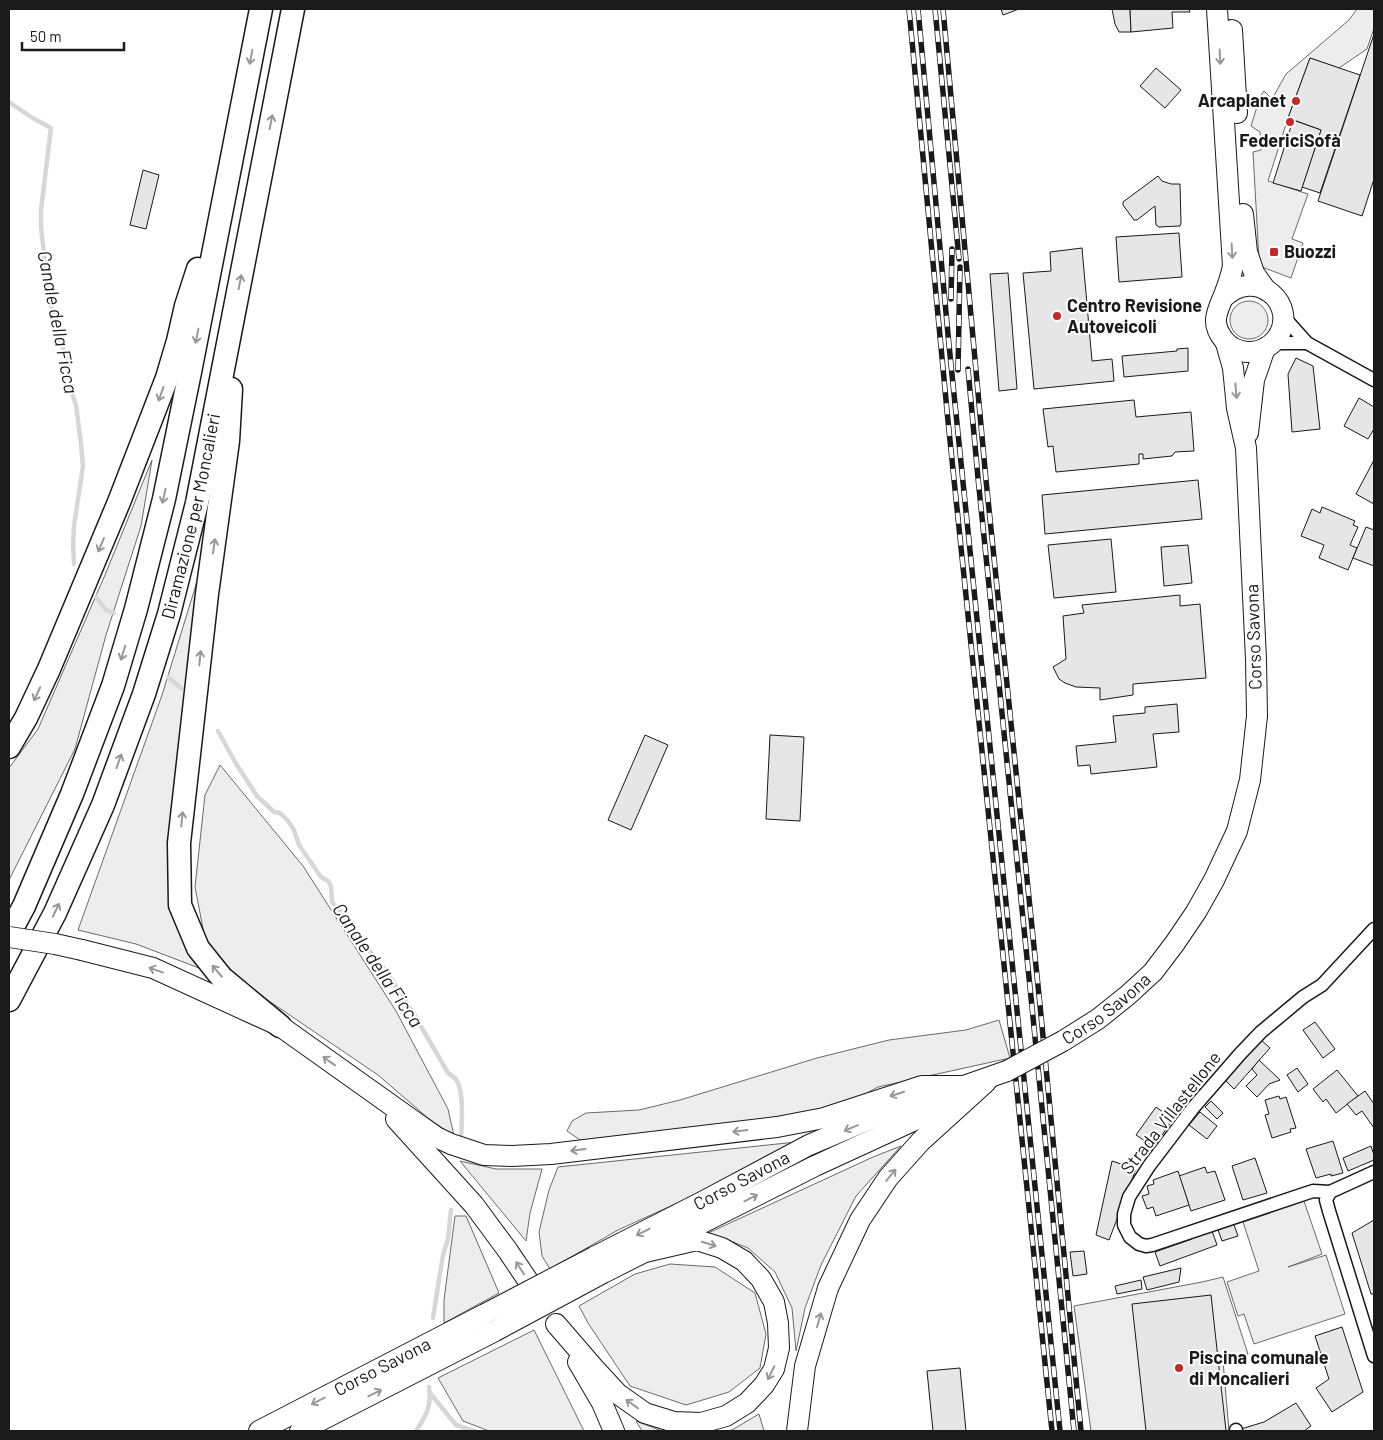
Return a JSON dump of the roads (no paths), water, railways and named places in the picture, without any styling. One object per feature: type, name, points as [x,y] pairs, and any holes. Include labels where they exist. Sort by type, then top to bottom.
[{"type":"highway","name":"Diramazione per Moncalieri","points":[[9,935],[24,906],[72,794],[113,686],[136,609],[166,490],[261,9]]},
{"type":"highway","name":"Diramazione per Moncalieri","points":[[9,1000],[55,913],[103,805],[144,694],[169,614],[197,503],[293,9]]},
{"type":"highway","points":[[9,747],[26,718],[49,669],[153,417],[167,378],[186,306],[227,180]]},
{"type":"highway","points":[[234,313],[228,441],[207,594],[180,843],[180,905],[198,948],[222,978],[280,1026]]},
{"type":"main road","points":[[1217,9],[1233,266],[1223,298],[1218,306],[1216,326],[1226,343],[1233,348],[1241,351],[1258,351],[1269,346],[1278,335],[1282,326],[1280,305],[1274,296],[1259,286],[1243,286],[1235,288],[1223,298]]},
{"type":"main road","points":[[1231,9],[1241,201],[1247,252],[1254,273],[1266,290]]},
{"type":"main road","name":"Corso Savona","points":[[1226,343],[1234,368],[1237,408],[1246,448]]},
{"type":"main road","name":"Corso Savona","points":[[598,1265],[645,1252],[815,1166],[915,1120],[1063,1041],[1098,1019],[1153,972],[1196,912],[1214,880],[1237,831],[1250,780],[1257,716],[1246,448],[1254,380],[1269,346]]},
{"type":"main road","points":[[9,935],[82,950],[153,968],[280,1026],[436,1137],[484,1155],[551,1154],[777,1127],[824,1118],[922,1086],[965,1092]]},
{"type":"main road","points":[[368,1089],[474,1205],[508,1251],[556,1324],[602,1403],[614,1431]]},
{"type":"main road","points":[[797,1431],[805,1366],[828,1288],[860,1220],[888,1178],[965,1092]]},
{"type":"main road","name":"Corso Savona","points":[[300,1431],[490,1323],[598,1265],[702,1202],[809,1145],[875,1117],[965,1092]]},
{"type":"main road","points":[[556,1324],[618,1394],[645,1414],[674,1422],[701,1423],[726,1416],[747,1403],[764,1385],[774,1369],[779,1348],[778,1323],[774,1302],[761,1280],[744,1261],[722,1248],[697,1240],[645,1252]]},
{"type":"main road","name":"Corso Savona","points":[[259,1431],[490,1323]]},
{"type":"street","points":[[1282,315],[1307,344],[1374,380]]},
{"type":"street","points":[[1269,346],[1307,344]]},
{"type":"street","name":"Strada Villastellone","points":[[1374,929],[1322,985],[1303,997],[1261,1032],[1199,1101],[1149,1166],[1128,1198],[1124,1214],[1124,1226],[1130,1237],[1139,1244],[1152,1245],[1313,1191],[1330,1192],[1374,1172]]},
{"type":"street","points":[[1330,1192],[1326,1200],[1374,1356]]},
{"type":"waterway","name":"Canale della Ficca","points":[[9,102],[51,128],[41,210],[41,227],[51,307],[60,331],[61,342],[68,365],[81,444],[83,466],[74,526],[74,564]]},
{"type":"waterway","name":"Canale della Ficca","points":[[96,597],[106,610],[114,613]]},
{"type":"waterway","name":"Canale della Ficca","points":[[168,677],[181,688]]},
{"type":"waterway","name":"Canale della Ficca","points":[[218,731],[257,796],[274,812],[280,813],[288,821],[294,830],[299,845],[321,877],[328,881],[331,886],[332,902],[349,921],[357,937],[388,974],[448,1073],[456,1080],[462,1100],[461,1137]]},
{"type":"waterway","points":[[433,1318],[443,1255],[448,1239],[451,1210]]},
{"type":"waterway","points":[[416,1431],[423,1420],[430,1400],[429,1387]]},
{"type":"waterway","points":[[430,1393],[456,1425],[474,1431]]},
{"type":"railway","points":[[909,9],[948,421],[1052,1431]]},
{"type":"railway","points":[[918,9],[949,345],[1060,1431]]},
{"type":"railway","points":[[935,9],[959,259]]},
{"type":"railway","points":[[943,9],[986,480],[1040,1005],[1081,1431]]},
{"type":"railway","points":[[951,299],[952,249]]},
{"type":"railway","points":[[958,370],[960,267]]},
{"type":"railway","points":[[968,369],[1074,1431]]},
{"type":"place","name":"Arcaplanet","points":[[1296,101]]},
{"type":"place","name":"FedericiSofà","points":[[1290,122]]},
{"type":"place","name":"Buozzi","points":[[1274,252]]},
{"type":"place","name":"Centro Revisione Autoveicoli","points":[[1057,316]]},
{"type":"place","name":"Piscina comunale di Moncalieri","points":[[1179,1368]]}]
